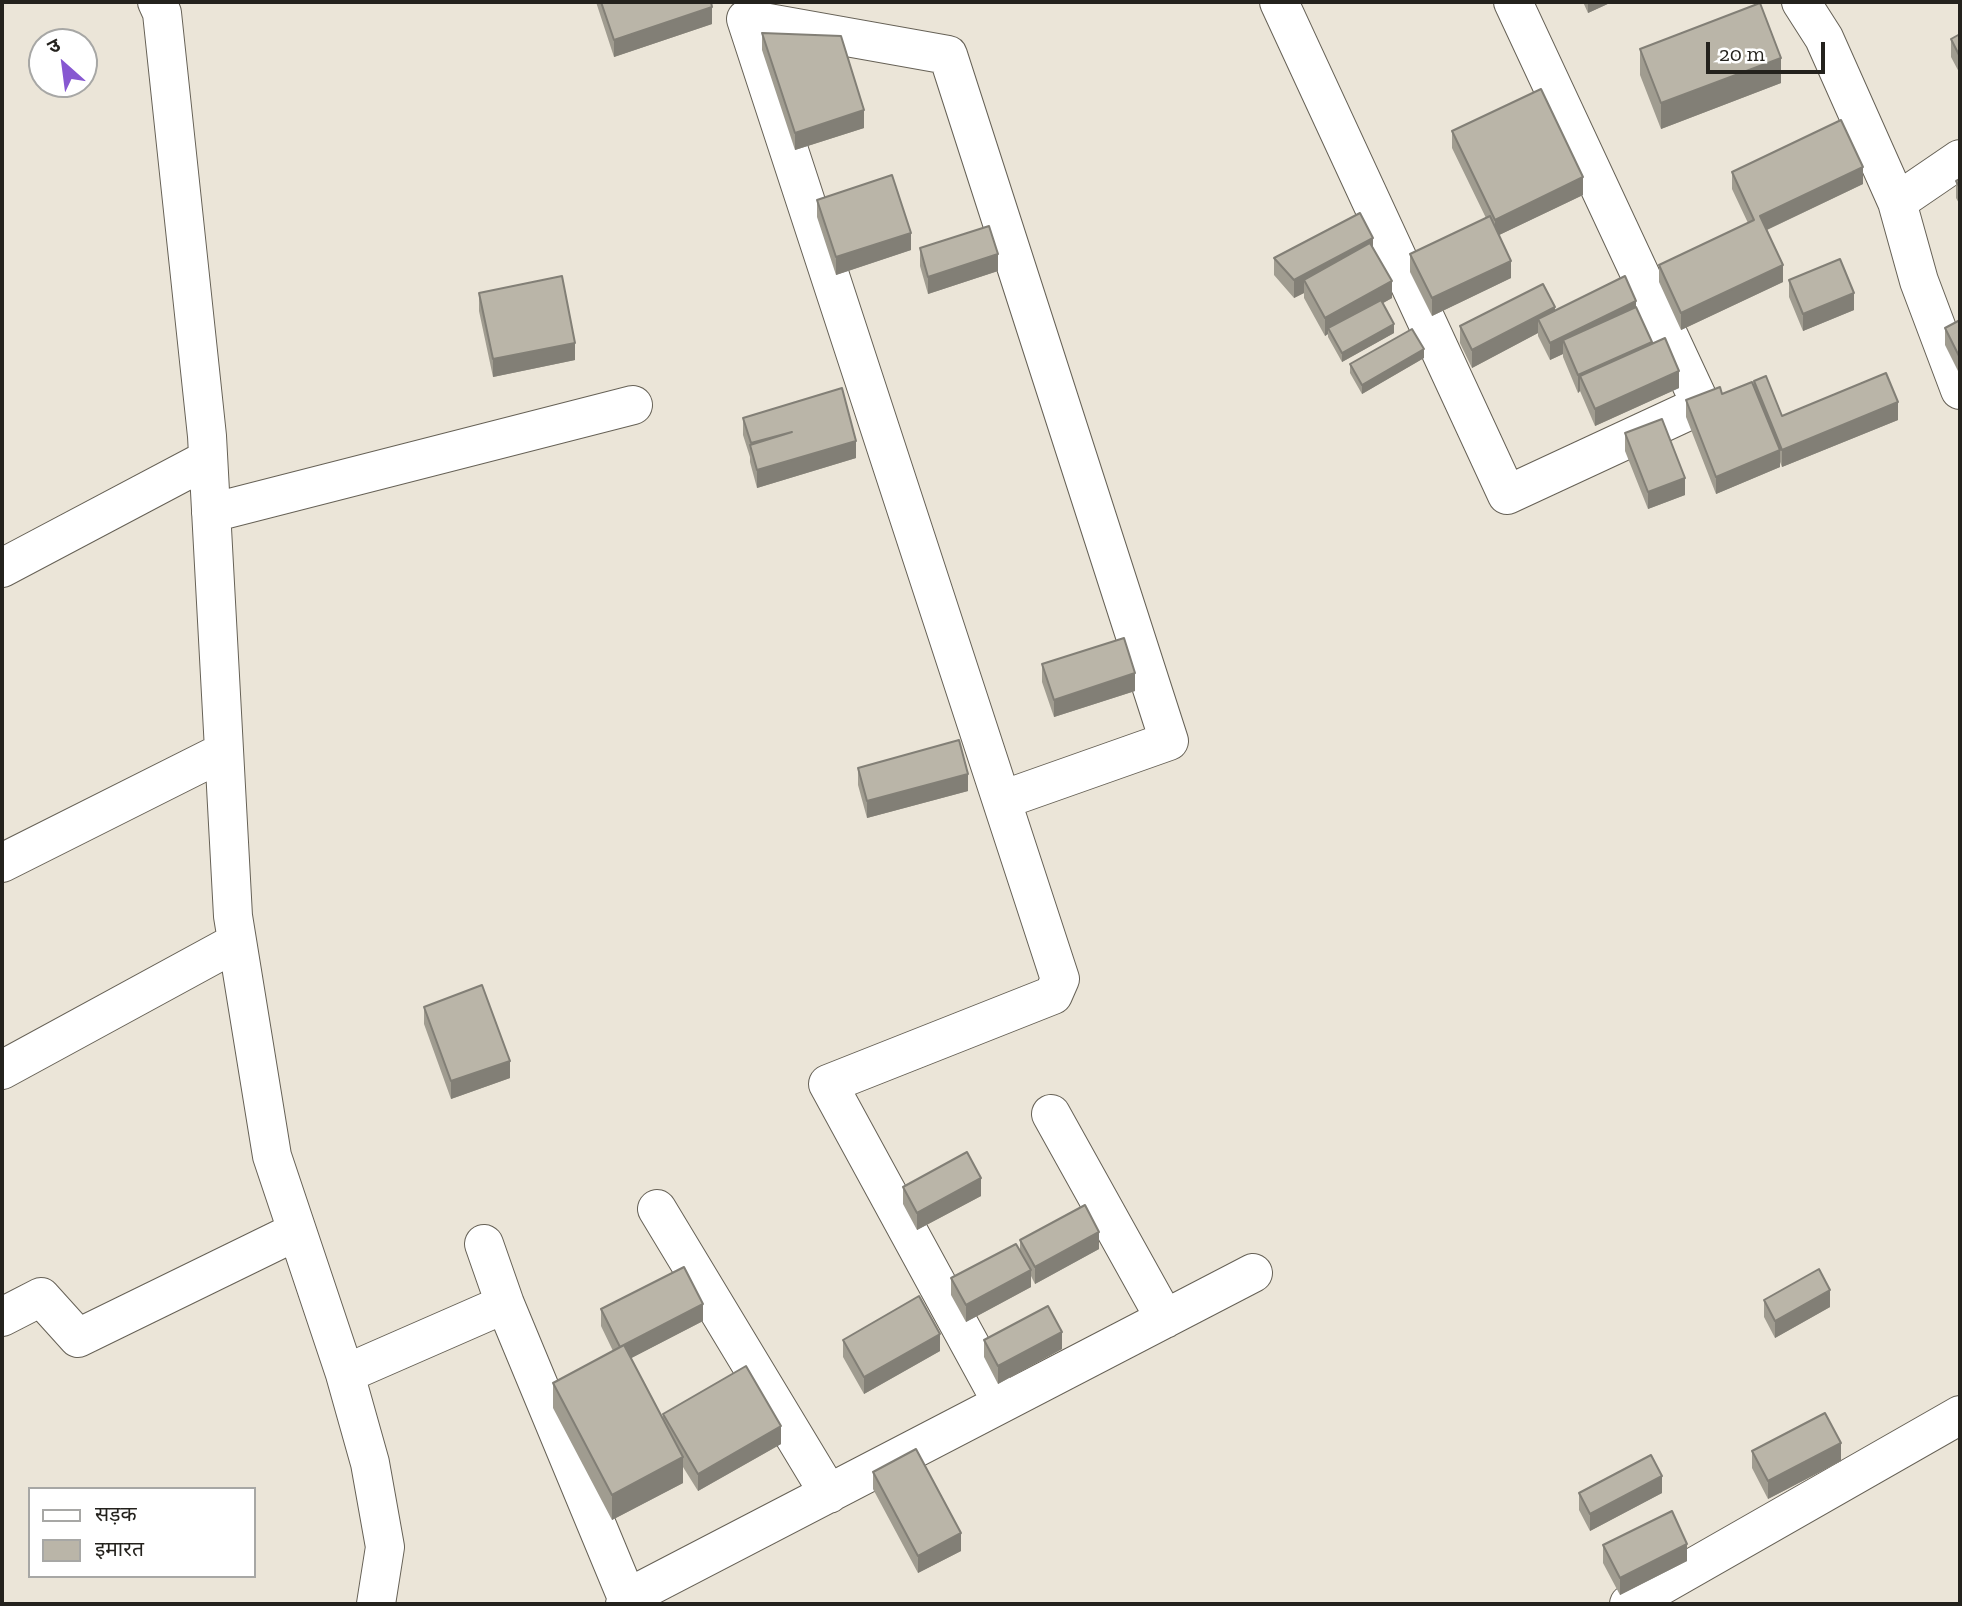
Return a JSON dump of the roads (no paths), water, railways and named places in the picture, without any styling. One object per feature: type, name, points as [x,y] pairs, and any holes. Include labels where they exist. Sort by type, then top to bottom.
[{"type":"street","points":[[157,2],[162,13],[208,459],[223,752],[237,942],[272,1156],[345,1374],[370,1463],[384,1547],[376,1604]]},
{"type":"street","points":[[1279,2],[1507,495],[1701,405],[1513,2]]},
{"type":"street","points":[[1801,2],[1824,38],[1897,202],[1919,281],[1960,390]]},
{"type":"street","points":[[743,10],[948,55],[1169,741],[1002,800]]},
{"type":"street","points":[[743,10],[1055,955],[1060,979],[1053,995],[828,1084],[1002,1403]]},
{"type":"street","points":[[1897,202],[1960,159]]},
{"type":"street","points":[[211,513],[633,405]]},
{"type":"street","points":[[2,568],[208,459]]},
{"type":"street","points":[[2,863],[223,752]]},
{"type":"street","points":[[2,1070],[237,942]]},
{"type":"street","points":[[1051,1114],[1165,1319]]},
{"type":"street","points":[[657,1209],[829,1494]]},
{"type":"street","points":[[2,1317],[41,1297],[78,1338],[297,1231]]},
{"type":"street","points":[[484,1244],[505,1304],[626,1601],[1253,1273]]},
{"type":"street","points":[[345,1374],[505,1304]]},
{"type":"street","points":[[1629,1604],[1960,1415]]}]
